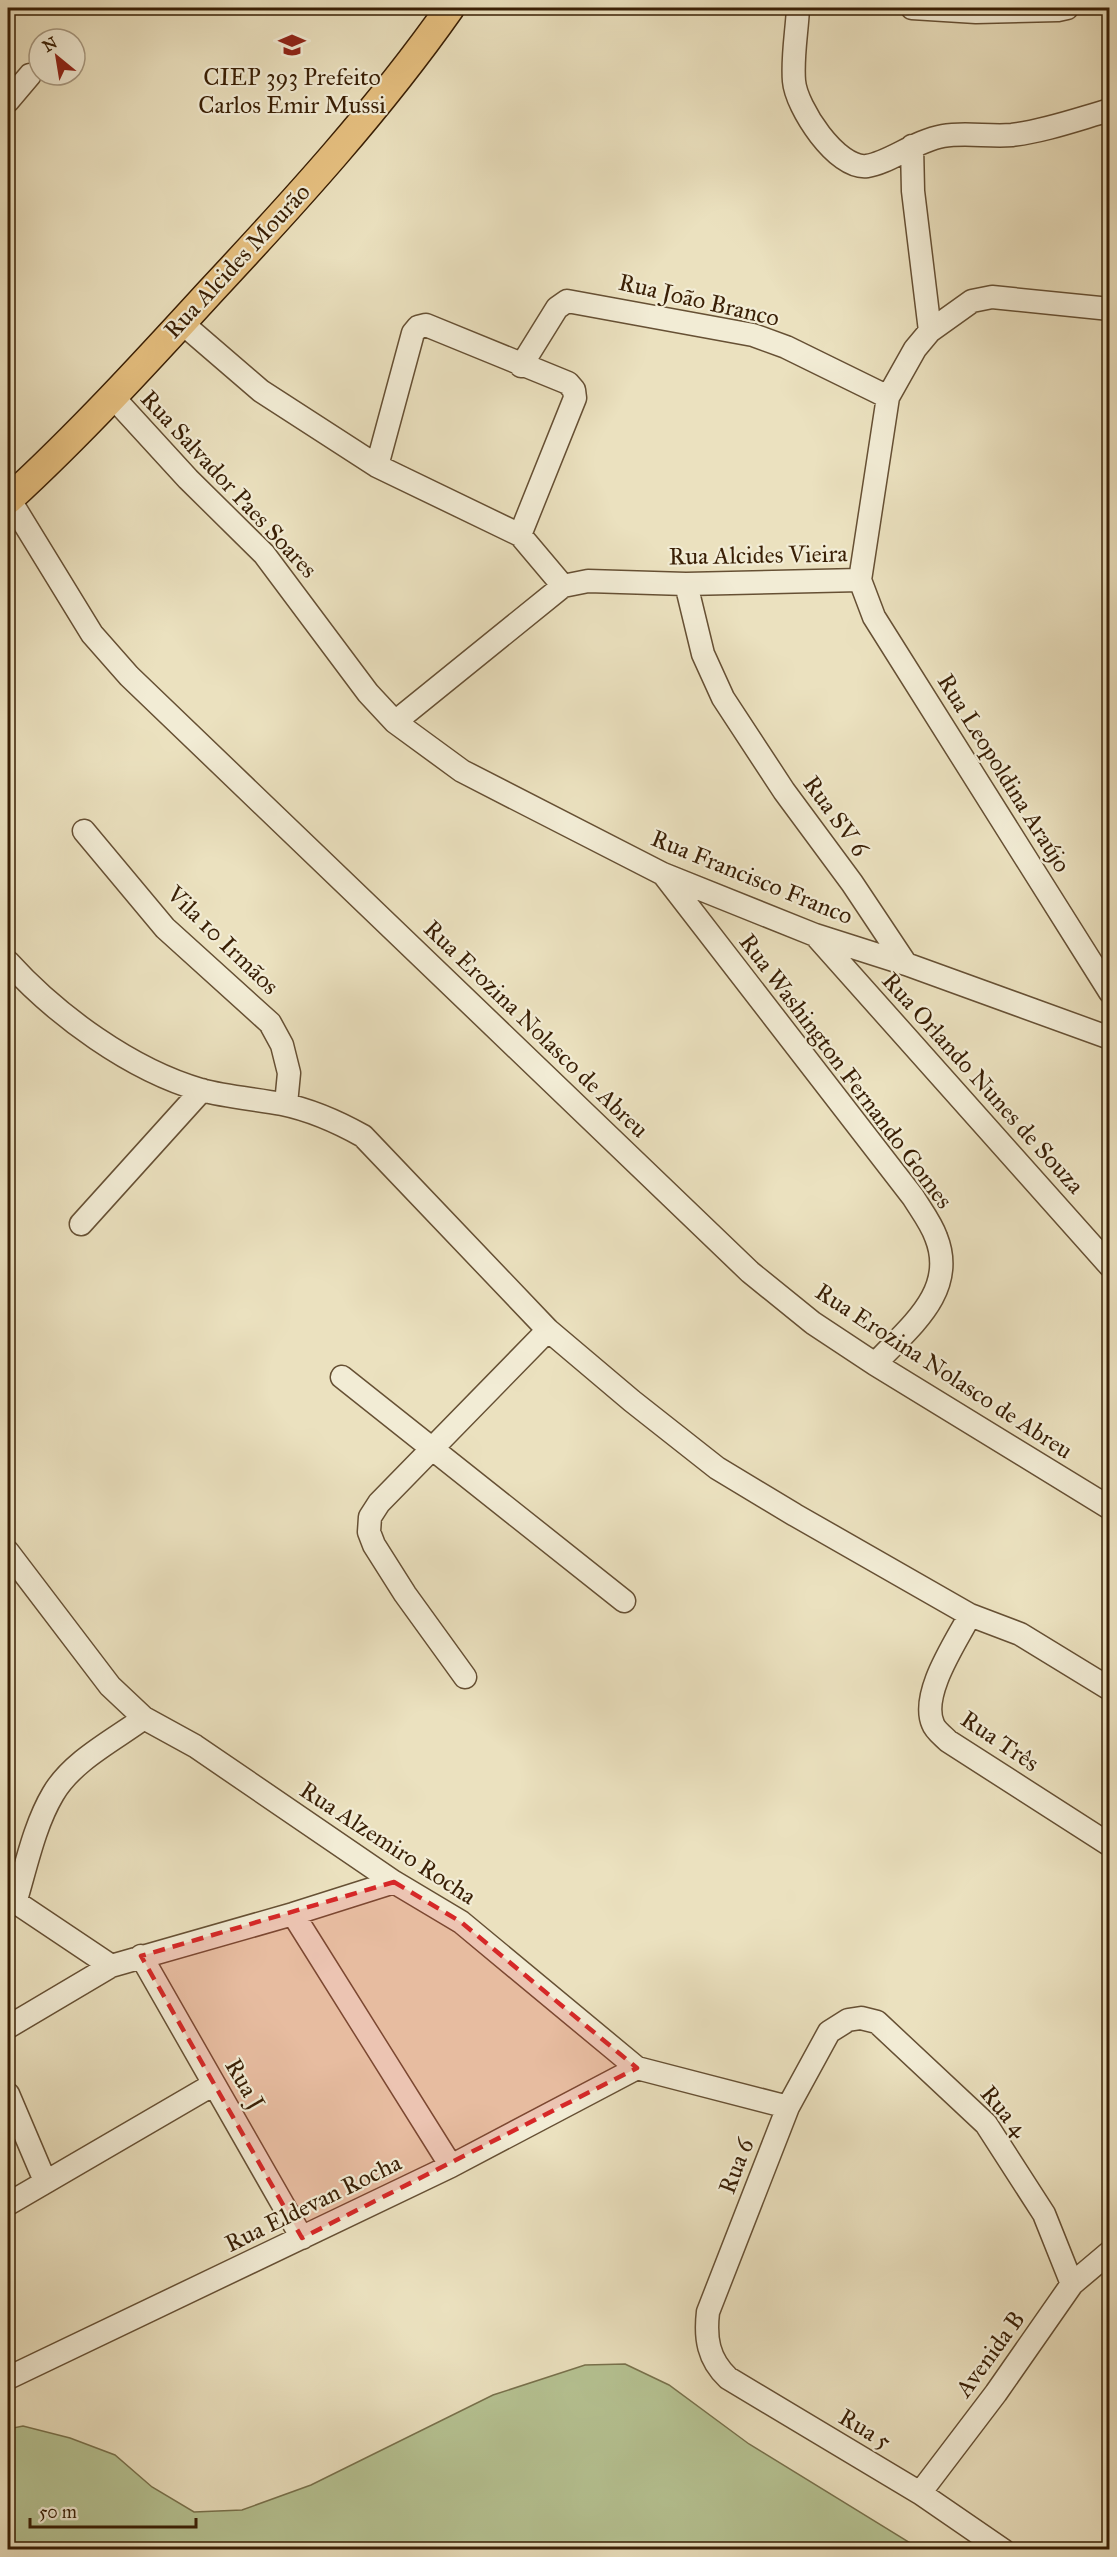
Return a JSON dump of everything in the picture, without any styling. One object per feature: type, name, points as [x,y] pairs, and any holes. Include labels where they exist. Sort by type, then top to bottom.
[{"type":"main road","name":"Rua Alcides Mourão","points":[[8,499],[112,396],[277,220],[418,54],[450,8]]},
{"type":"street","points":[[798,8],[794,82],[800,102],[819,134],[839,156],[854,165],[866,166],[929,139],[947,135],[1011,135],[1110,110]]},
{"type":"street","points":[[912,8],[976,12],[1067,8]]},
{"type":"street","points":[[8,101],[27,79]]},
{"type":"street","points":[[912,146],[914,201],[930,331]]},
{"type":"street","name":"Rua Alcides Vieira","points":[[395,722],[564,586],[588,581],[686,584],[860,580],[888,397],[915,349],[930,331],[972,301],[992,297],[1110,309]]},
{"type":"street","name":"Rua João Branco","points":[[521,366],[557,308],[567,300],[753,335],[786,347],[888,397]]},
{"type":"street","points":[[182,323],[261,391],[377,466],[520,535],[564,586]]},
{"type":"street","points":[[377,466],[413,333],[418,327],[426,325],[521,366],[568,383],[574,390],[575,398],[520,535]]},
{"type":"street","name":"Rua Salvador Paes Soares","points":[[112,396],[188,479],[264,554],[350,671],[395,722]]},
{"type":"street","name":"Rua Erozina Nolasco de Abreu","points":[[8,499],[92,634],[129,676],[750,1272],[813,1323],[875,1364],[1110,1508]]},
{"type":"street","name":"Rua Leopoldina Araújo","points":[[860,580],[874,617],[1110,992]]},
{"type":"street","name":"Rua SV 6","points":[[686,584],[703,654],[723,698],[784,792],[852,883],[906,964]]},
{"type":"street","name":"Rua Francisco Franco","points":[[395,722],[462,771],[663,874],[815,935],[906,964],[1110,1038]]},
{"type":"street","name":"Vila 10 Irmãos","points":[[84,831],[165,928],[270,1023],[282,1045],[289,1073],[286,1104]]},
{"type":"street","name":"Rua Washington Fernando Gomes","points":[[663,874],[913,1197],[937,1238],[943,1272],[932,1302],[875,1364]]},
{"type":"street","name":"Rua Orlando Nunes de Souza","points":[[815,935],[1110,1266]]},
{"type":"street","points":[[8,962],[31,988],[88,1032],[142,1065],[202,1090],[286,1104],[335,1120],[363,1136],[548,1330],[632,1401],[717,1468],[970,1615],[1020,1634],[1110,1689]]},
{"type":"street","points":[[81,1224],[202,1090]]},
{"type":"street","points":[[465,1677],[405,1594],[374,1545],[369,1532],[370,1517],[378,1503],[548,1330]]},
{"type":"street","points":[[342,1377],[624,1601]]},
{"type":"street","name":"Rua Alzemiro Rocha","points":[[8,1552],[110,1686],[144,1718],[195,1746],[394,1882],[461,1922],[637,2068],[788,2107]]},
{"type":"street","name":"Rua Três","points":[[970,1615],[933,1689],[929,1708],[933,1726],[948,1741],[1110,1845]]},
{"type":"street","points":[[111,1966],[11,1900],[53,1793],[78,1766],[144,1718]]},
{"type":"street","points":[[8,2028],[111,1966],[293,1914],[394,1882]]},
{"type":"street","points":[[293,1914],[451,2166]]},
{"type":"street","name":"Rua J","points":[[141,1956],[302,2238]]},
{"type":"street","name":"Rua 4","points":[[848,2020],[861,2018],[877,2022],[986,2124],[1044,2214],[1072,2284]]},
{"type":"street","name":"Rua 6","points":[[708,2348],[706,2331],[708,2312],[788,2107],[829,2032],[848,2020]]},
{"type":"street","name":"Rua Eldevan Rocha","points":[[8,2378],[451,2166],[637,2068]]},
{"type":"street","points":[[8,2204],[214,2084]]},
{"type":"street","points":[[8,2094],[45,2181]]},
{"type":"street","name":"Avenida B","points":[[920,2493],[996,2392],[1072,2284],[1110,2252]]},
{"type":"street","name":"Rua 5","points":[[708,2348],[716,2367],[728,2378],[920,2493],[1003,2550]]},
{"type":"highlighted area","points":[[394,1882],[461,1922],[637,2068],[302,2238],[141,1956]]},
{"type":"green space","points":[[625,2364],[669,2385],[749,2444],[920,2549],[8,2549],[8,2429],[23,2426],[70,2438],[115,2455],[152,2487],[194,2512],[242,2510],[311,2485],[493,2395],[585,2365]]},
{"type":"place","name":"CIEP 393 Prefeito Carlos Emir Mussi","points":[[292,45]]}]
